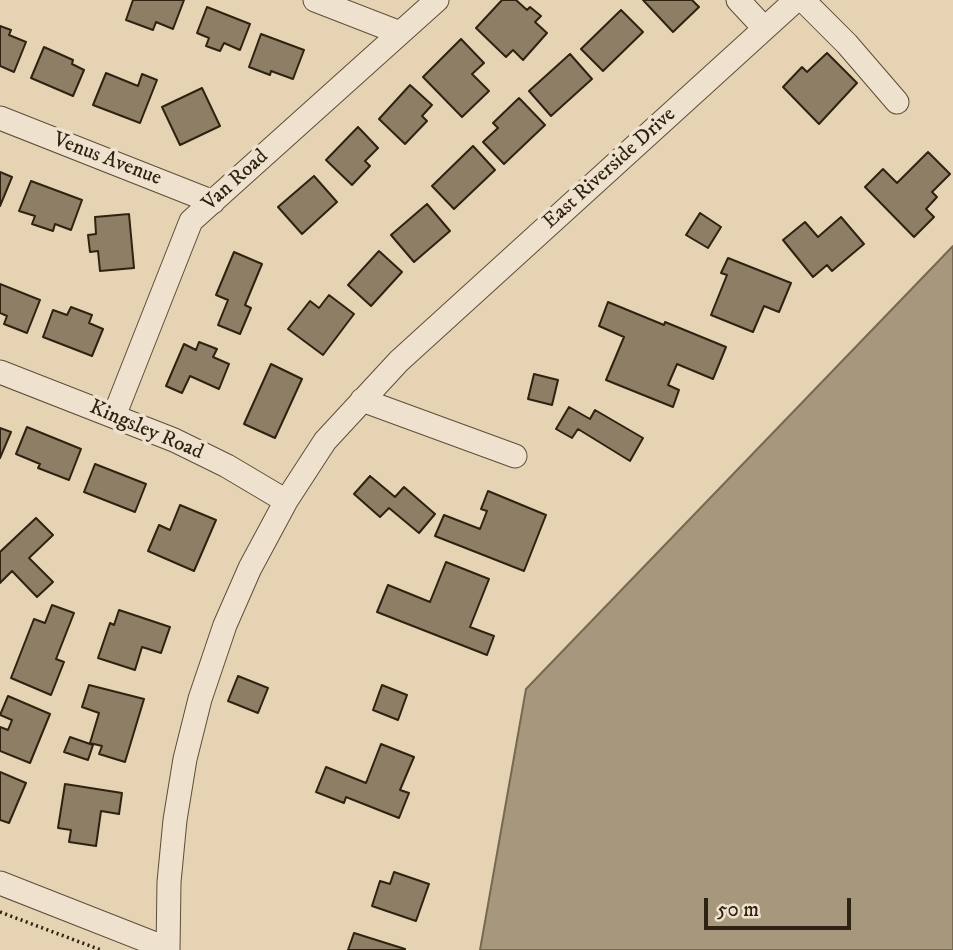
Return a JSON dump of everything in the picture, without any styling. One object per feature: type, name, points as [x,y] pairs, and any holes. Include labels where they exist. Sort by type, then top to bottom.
[{"type":"street","points":[[315,0],[400,33]]},
{"type":"street","name":"Van Road","points":[[114,416],[191,221],[437,0]]},
{"type":"street","points":[[738,0],[777,11]]},
{"type":"street","points":[[803,0],[847,44],[897,102]]},
{"type":"street","name":"East Riverside Drive","points":[[168,950],[169,882],[175,820],[200,699],[235,602],[286,501],[325,441],[362,400],[425,338],[777,11]]},
{"type":"street","name":"Venus Avenue","points":[[0,118],[213,202]]},
{"type":"street","name":"Kingsley Road","points":[[0,372],[174,440],[227,466],[286,501]]},
{"type":"street","points":[[362,400],[515,456]]},
{"type":"street","points":[[0,883],[168,950]]},
{"type":"path","points":[[0,912],[101,950]]},
{"type":"shaded area","points":[[953,246],[953,950],[480,950],[526,689]]},
{"type":"building","points":[[133,0],[184,0],[173,29],[156,22],[153,30],[126,20]]},
{"type":"building","points":[[502,0],[516,0],[527,10],[530,7],[541,16],[535,22],[547,33],[523,60],[513,50],[506,57],[476,28]]},
{"type":"building","points":[[643,0],[692,0],[699,7],[673,32]]},
{"type":"building","points":[[207,7],[250,24],[240,50],[224,43],[220,51],[206,46],[209,38],[197,33]]},
{"type":"building","points":[[621,10],[643,32],[603,71],[581,49]]},
{"type":"building","points":[[0,26],[11,30],[9,35],[26,42],[14,72],[0,66]]},
{"type":"building","points":[[261,34],[304,50],[293,79],[271,71],[270,75],[249,67]]},
{"type":"building","points":[[461,39],[484,63],[472,74],[489,91],[462,117],[423,77]]},
{"type":"building","points":[[44,47],[73,60],[72,64],[84,70],[73,96],[31,78]]},
{"type":"building","points":[[827,53],[857,83],[819,124],[783,87],[802,67],[807,72]]},
{"type":"building","points":[[570,54],[592,79],[551,116],[529,91]]},
{"type":"building","points":[[106,73],[138,86],[142,74],[157,80],[140,123],[93,105]]},
{"type":"building","points":[[410,85],[432,105],[422,116],[427,121],[405,144],[379,119]]},
{"type":"building","points":[[202,88],[220,126],[180,145],[162,107]]},
{"type":"building","points":[[519,98],[545,125],[504,164],[483,142],[498,128],[493,123]]},
{"type":"building","points":[[358,127],[378,148],[365,161],[370,166],[352,185],[326,160]]},
{"type":"building","points":[[473,146],[495,170],[454,209],[432,186]]},
{"type":"building","points":[[928,152],[950,174],[932,192],[937,197],[926,209],[934,217],[914,237],[865,187],[883,169],[897,183]]},
{"type":"building","points":[[0,172],[12,177],[0,206]]},
{"type":"building","points":[[314,176],[337,202],[302,234],[278,207]]},
{"type":"building","points":[[31,181],[82,200],[71,230],[55,224],[53,231],[32,224],[35,216],[19,211]]},
{"type":"building","points":[[427,204],[450,231],[414,262],[391,235]]},
{"type":"building","points":[[700,213],[721,227],[708,248],[686,235]]},
{"type":"building","points":[[129,214],[134,268],[100,271],[98,251],[90,252],[88,235],[96,234],[95,217]]},
{"type":"building","points":[[841,217],[864,244],[832,271],[827,265],[813,277],[783,240],[805,222],[818,237]]},
{"type":"building","points":[[379,251],[402,272],[371,306],[348,285]]},
{"type":"building","points":[[234,252],[262,264],[245,305],[251,308],[240,334],[218,325],[228,300],[216,295]]},
{"type":"building","points":[[728,258],[791,283],[779,312],[764,306],[753,332],[711,315],[727,275],[721,273]]},
{"type":"building","points":[[0,284],[40,300],[27,333],[4,324],[7,316],[0,313]]},
{"type":"building","points":[[329,295],[354,314],[323,355],[288,329],[310,301],[319,308]]},
{"type":"building","points":[[608,302],[726,347],[713,379],[677,364],[668,385],[679,390],[673,407],[606,380],[624,337],[599,326]]},
{"type":"building","points":[[71,307],[92,315],[89,323],[103,329],[92,356],[43,337],[53,310],[67,315]]},
{"type":"building","points":[[199,342],[217,349],[213,357],[229,364],[219,389],[190,376],[182,393],[166,386],[184,344],[196,350]]},
{"type":"building","points":[[271,364],[302,379],[275,438],[244,424]]},
{"type":"building","points":[[534,374],[558,380],[552,405],[528,399]]},
{"type":"building","points":[[569,407],[590,419],[595,410],[643,438],[630,461],[578,429],[572,438],[556,429]]},
{"type":"building","points":[[27,427],[81,449],[69,480],[38,468],[40,464],[16,454]]},
{"type":"building","points":[[0,428],[11,432],[0,458]]},
{"type":"building","points":[[95,464],[146,484],[135,512],[84,492]]},
{"type":"building","points":[[370,476],[395,497],[404,487],[435,514],[419,533],[389,508],[380,517],[354,494]]},
{"type":"building","points":[[488,491],[546,515],[524,571],[435,536],[444,515],[480,529],[487,511],[481,509]]},
{"type":"building","points":[[180,505],[216,520],[194,571],[148,551],[159,525],[170,530]]},
{"type":"building","points":[[36,518],[53,535],[29,558],[53,582],[37,597],[12,571],[0,583],[0,552]]},
{"type":"building","points":[[446,562],[489,579],[470,627],[494,636],[487,655],[377,612],[388,585],[430,602]]},
{"type":"building","points":[[52,605],[74,613],[56,659],[64,662],[51,695],[11,678],[34,619],[45,623]]},
{"type":"building","points":[[119,610],[170,627],[161,653],[142,647],[135,670],[98,658],[110,623],[114,625]]},
{"type":"building","points":[[238,676],[268,688],[258,713],[228,701]]},
{"type":"building","points":[[89,685],[144,699],[125,762],[99,754],[102,746],[90,743],[99,713],[82,707]]},
{"type":"building","points":[[382,685],[407,695],[398,720],[373,710]]},
{"type":"building","points":[[8,696],[50,714],[30,763],[0,751],[0,727],[8,730],[12,720],[0,715]]},
{"type":"building","points":[[70,737],[93,745],[88,760],[64,752]]},
{"type":"building","points":[[381,744],[414,757],[400,790],[409,793],[399,818],[346,797],[344,803],[316,792],[326,767],[366,783]]},
{"type":"building","points":[[0,772],[26,783],[9,823],[0,820]]},
{"type":"building","points":[[65,784],[122,793],[119,814],[101,811],[96,846],[69,842],[71,830],[58,828]]},
{"type":"building","points":[[394,872],[429,884],[416,921],[372,906],[380,881],[390,884]]},
{"type":"building","points":[[354,933],[405,949],[405,950],[348,950]]}]
